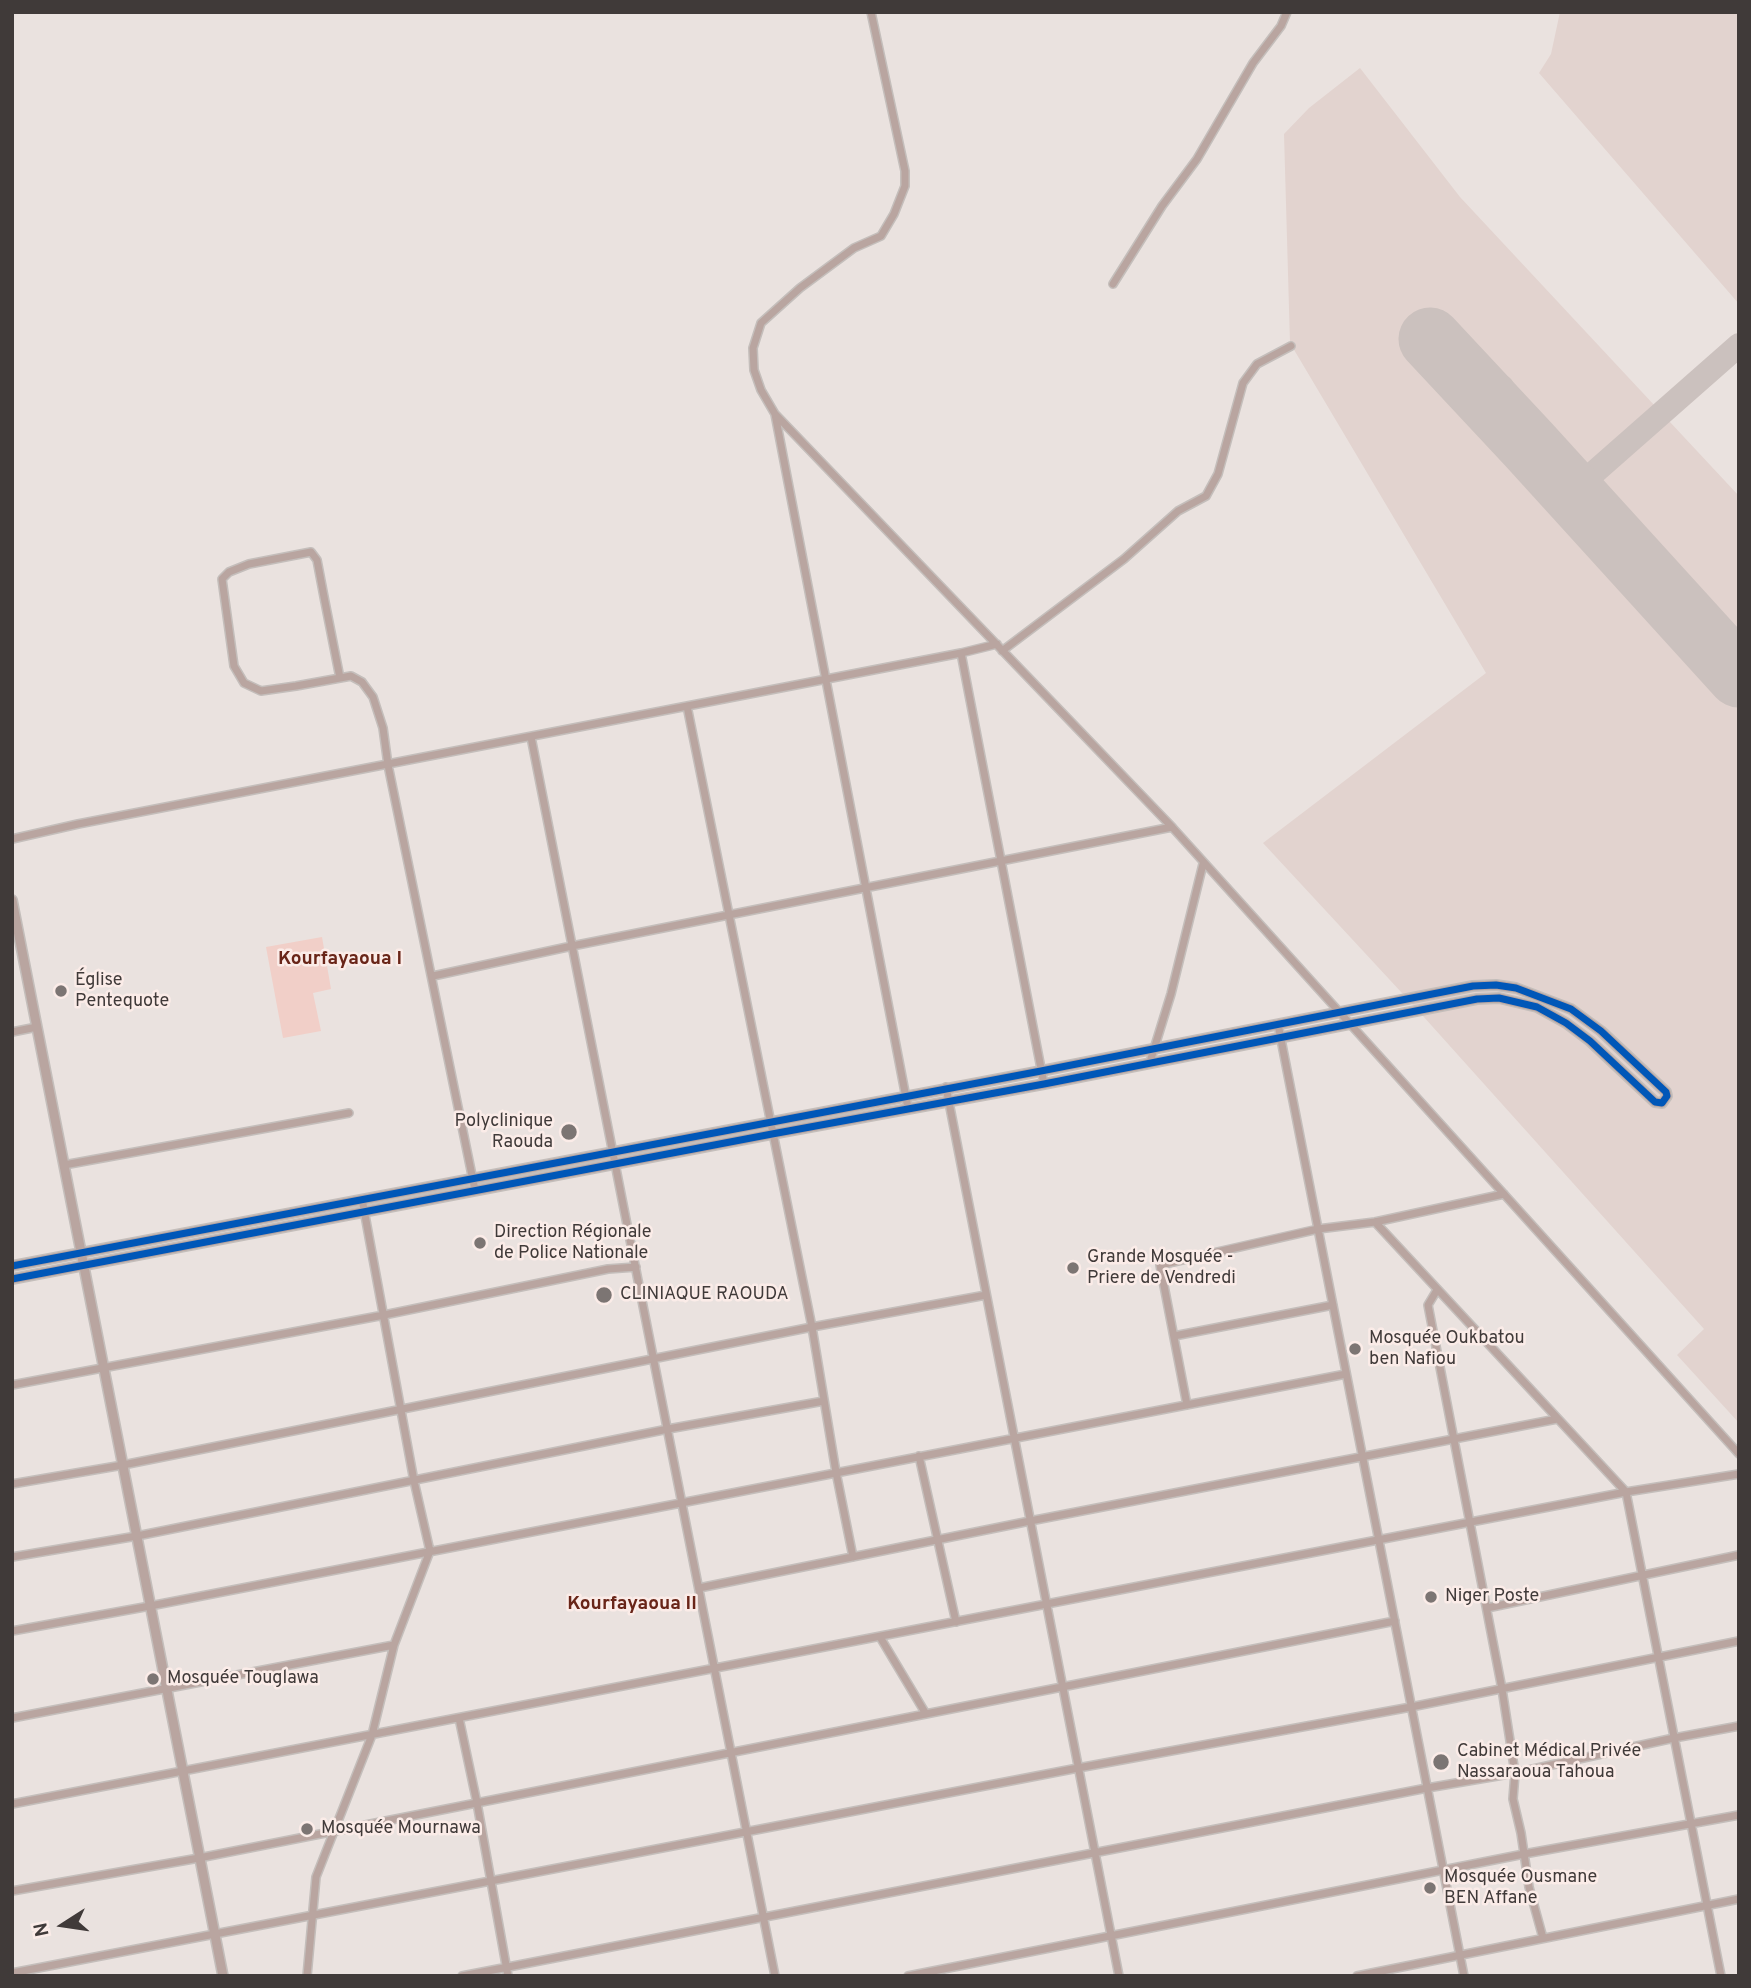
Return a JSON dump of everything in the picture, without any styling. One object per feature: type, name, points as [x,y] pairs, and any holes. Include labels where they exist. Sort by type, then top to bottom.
[{"type":"street","points":[[871,12],[905,171],[905,186],[894,214],[881,236],[855,248],[792,295],[761,323],[753,348],[754,370],[761,390],[775,414],[1172,827],[1739,1454]]},
{"type":"street","points":[[1113,284],[1162,206],[1197,159],[1253,63],[1281,26],[1287,12]]},
{"type":"street","points":[[12,839],[825,679],[999,648],[1124,559],[1178,511],[1206,496],[1219,474],[1243,383],[1257,364],[1291,346]]},
{"type":"street","points":[[775,414],[908,1108]]},
{"type":"street","points":[[340,678],[317,561],[311,552],[249,564],[229,572],[222,579],[234,666],[244,683],[261,691],[296,686],[351,676],[362,682],[373,697],[383,728],[388,765],[475,1190]]},
{"type":"street","points":[[961,653],[1044,1084]]},
{"type":"street","points":[[687,706],[812,1327],[853,1557]]},
{"type":"street","points":[[531,737],[775,1976]]},
{"type":"street","points":[[433,976],[1172,827]]},
{"type":"street","points":[[1150,1062],[1171,994],[1203,864]]},
{"type":"street","points":[[12,900],[15,932],[37,1027],[223,1976]]},
{"type":"street","points":[[12,1266],[1041,1071],[1472,986],[1516,988],[1572,1009],[1601,1031],[1666,1092],[1667,1096],[1662,1103],[1655,1102],[1590,1041],[1566,1023],[1537,1007],[1499,998],[1477,999],[1044,1084],[772,1133],[12,1279]]},
{"type":"street","points":[[1278,1024],[1464,1976]]},
{"type":"street","points":[[12,1032],[37,1027]]},
{"type":"street","points":[[946,1087],[1119,1976]]},
{"type":"street","points":[[64,1166],[349,1113]]},
{"type":"street","points":[[697,1135],[699,1147]]},
{"type":"street","points":[[1186,1405],[1160,1265],[1318,1229],[1375,1222],[1504,1194]]},
{"type":"street","points":[[307,1976],[316,1877],[372,1735],[394,1645],[430,1550],[414,1481],[362,1199]]},
{"type":"street","points":[[1375,1222],[1626,1492],[1721,1976]]},
{"type":"street","points":[[12,1385],[384,1315],[608,1269],[636,1267]]},
{"type":"street","points":[[1437,1290],[1427,1305],[1502,1689],[1515,1773],[1513,1799],[1529,1887],[1544,1938]]},
{"type":"street","points":[[12,1484],[123,1465],[812,1327],[986,1295]]},
{"type":"street","points":[[1174,1336],[1333,1305]]},
{"type":"street","points":[[12,1631],[1346,1374]]},
{"type":"street","points":[[12,1557],[137,1536],[668,1429],[824,1401]]},
{"type":"street","points":[[699,1588],[1558,1419]]},
{"type":"street","points":[[919,1456],[956,1622]]},
{"type":"street","points":[[12,1804],[1379,1539],[1626,1492],[1739,1474]]},
{"type":"street","points":[[1487,1608],[1739,1555]]},
{"type":"street","points":[[12,1891],[200,1858],[1395,1621]]},
{"type":"street","points":[[880,1637],[926,1714]]},
{"type":"street","points":[[12,1973],[1078,1768],[1411,1707],[1739,1641]]},
{"type":"street","points":[[12,1718],[394,1645]]},
{"type":"street","points":[[459,1718],[508,1971]]},
{"type":"street","points":[[462,1976],[508,1971],[764,1917],[1515,1773],[1739,1726]]},
{"type":"street","points":[[908,1976],[1524,1854],[1739,1815]]},
{"type":"street","points":[[1357,1976],[1739,1899]]},
{"type":"shaded area","points":[[1560,12],[1739,12],[1739,304],[1539,73],[1551,54]]},
{"type":"shaded area","points":[[1360,68],[1460,197],[1739,496],[1739,1423],[1677,1355],[1704,1329],[1414,1006],[1263,843],[1486,673],[1290,343],[1284,134],[1309,108]]},
{"type":"shaded area","points":[[322,937],[331,989],[313,993],[321,1031],[283,1038],[266,947]]},
{"type":"taxiway","points":[[1572,492],[1739,345]]},
{"type":"taxiway","points":[[1502,387],[1518,429],[1529,445]]},
{"type":"taxiway","points":[[1456,394],[1497,413]]},
{"type":"runway","points":[[1430,339],[1739,676]]},
{"type":"cycle path","points":[[12,1266],[1041,1071],[1473,986],[1516,988],[1571,1009],[1601,1031],[1666,1092],[1667,1096],[1662,1103],[1655,1102],[1590,1041],[1566,1023],[1537,1007],[1499,998],[1477,999],[1044,1084],[12,1279]]},
{"type":"place","name":"Église Pentequote","points":[[61,991]]},
{"type":"place","name":"Polyclinique Raouda","points":[[569,1132]]},
{"type":"place","name":"Direction Régionale de Police Nationale","points":[[480,1243]]},
{"type":"place","name":"Grande Mosquée - Priere de Vendredi","points":[[1073,1268]]},
{"type":"place","name":"CLINIAQUE RAOUDA","points":[[604,1295]]},
{"type":"place","name":"Mosquée Oukbatou ben Nafiou","points":[[1355,1349]]},
{"type":"place","name":"Niger Poste","points":[[1431,1597]]},
{"type":"place","name":"Mosquée Touglawa","points":[[153,1679]]},
{"type":"place","name":"Cabinet Médical Privée Nassaraoua Tahoua","points":[[1441,1762]]},
{"type":"place","name":"Mosquée Mournawa","points":[[307,1829]]},
{"type":"place","name":"Mosquée Ousmane BEN Affane","points":[[1430,1888]]},
{"type":"district","name":"Kourfayaoua I","points":[[340,960]]},
{"type":"district","name":"Kourfayaoua II","points":[[632,1605]]}]
